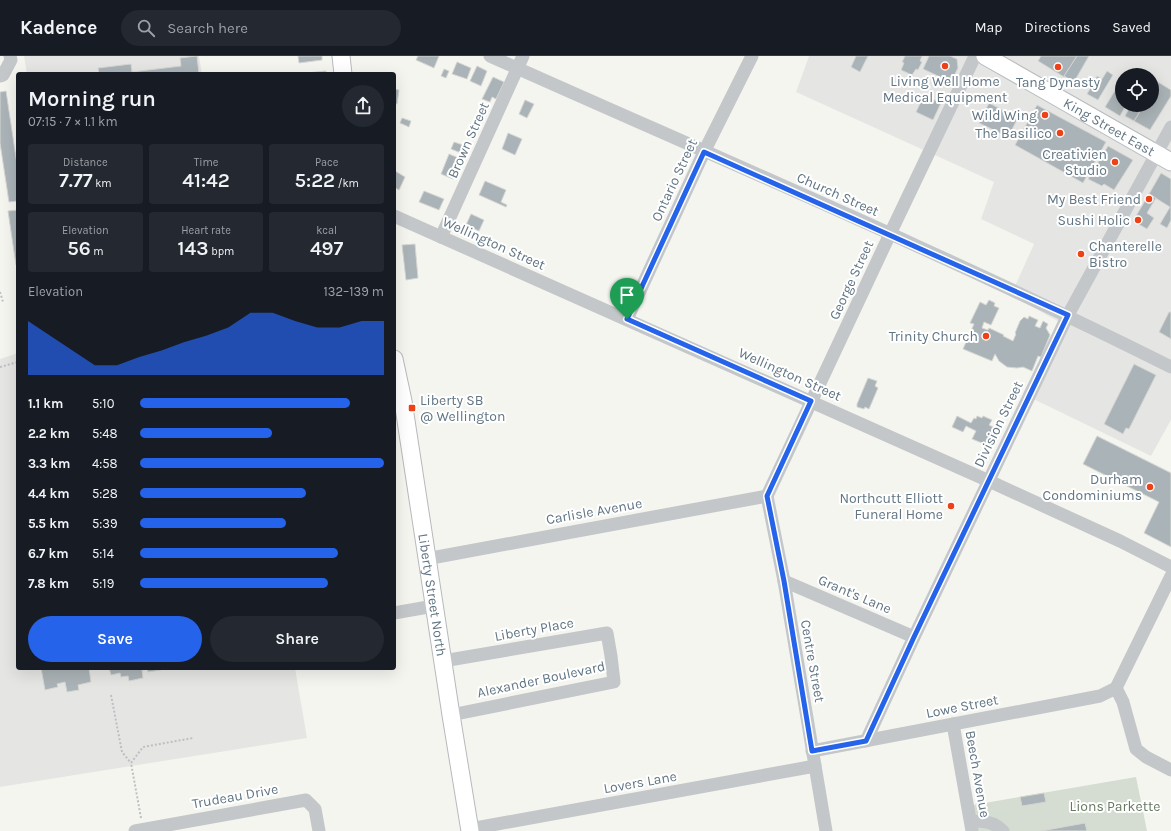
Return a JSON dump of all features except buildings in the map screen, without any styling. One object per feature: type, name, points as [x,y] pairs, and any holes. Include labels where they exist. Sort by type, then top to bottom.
[{"type":"main road","points":[[340,56],[343,72]]},
{"type":"main road","name":"King Street East","points":[[985,56],[1171,162]]},
{"type":"main road","name":"Liberty Street North","points":[[396,380],[398,401],[434,606],[470,830]]},
{"type":"street","points":[[0,76],[3,74],[10,60],[10,56]]},
{"type":"street","name":"Church Street","points":[[490,56],[1068,315],[1171,367]]},
{"type":"street","name":"Brown Street","points":[[441,237],[524,56]]},
{"type":"street","name":"Ontario Street","points":[[627,319],[704,152],[752,56]]},
{"type":"street","name":"George Street","points":[[767,496],[890,234],[976,56]]},
{"type":"street","name":"Division Street","points":[[866,741],[1068,315],[1171,126]]},
{"type":"street","name":"Wellington Street","points":[[396,217],[989,481],[1120,541],[1171,567]]},
{"type":"street","name":"Carlisle Avenue","points":[[426,559],[767,496]]},
{"type":"street","name":"Centre Street","points":[[767,496],[784,581],[826,831]]},
{"type":"street","points":[[1171,576],[1116,688],[1123,702],[1136,749],[1146,758],[1171,770]]},
{"type":"street","name":"Grant's Lane","points":[[784,581],[914,637]]},
{"type":"street","points":[[396,613],[434,606]]},
{"type":"street","name":"Liberty Place","points":[[443,661],[607,633],[611,656]]},
{"type":"street","name":"Alexander Boulevard","points":[[451,715],[614,682],[611,656]]},
{"type":"street","name":"Lowe Street","points":[[812,751],[1100,696],[1116,688]]},
{"type":"street","name":"Beech Avenue","points":[[953,724],[971,826]]},
{"type":"street","name":"Lovers Lane","points":[[470,830],[815,766]]},
{"type":"street","name":"Trudeau Drive","points":[[139,830],[306,800],[314,809],[319,831]]},
{"type":"street","points":[[971,826],[984,821],[995,824],[1003,831]]},
{"type":"path","points":[[0,292],[3,302]]},
{"type":"path","points":[[0,367],[16,363]]},
{"type":"path","points":[[111,695],[122,752],[131,763],[139,830]]},
{"type":"path","points":[[131,763],[143,747],[193,738]]},
{"type":"shaded area","points":[[24,56],[199,56],[202,72],[27,72]]},
{"type":"shaded area","points":[[809,56],[1171,56],[1171,420],[1151,456],[1023,394],[1061,323],[1011,295],[1034,244],[981,219],[994,182],[796,92]]},
{"type":"shaded area","points":[[16,354],[16,670],[295,670],[307,738],[0,787],[0,359]]},
{"type":"green space","name":"Lions Parkette","points":[[1136,777],[1147,831],[977,831],[973,805]]},
{"type":"place","name":"Living Well Home Medical Equipment","points":[[945,66]]},
{"type":"place","name":"Tang Dynasty","points":[[1058,67]]},
{"type":"place","name":"Wild Wing","points":[[1045,115]]},
{"type":"place","name":"The Basilico","points":[[1060,133]]},
{"type":"place","name":"Creativien Studio","points":[[1115,162]]},
{"type":"place","name":"My Best Friend","points":[[1149,199]]},
{"type":"place","name":"Sushi Holic","points":[[1138,220]]},
{"type":"place","name":"Chanterelle Bistro","points":[[1081,254]]},
{"type":"place","name":"Trinity Church","points":[[986,336]]},
{"type":"place","name":"Liberty SB @ Wellington","points":[[412,408]]},
{"type":"place","name":"Durham Condominiums","points":[[1150,487]]},
{"type":"place","name":"Northcutt Elliott Funeral Home","points":[[951,506]]},
{"type":"route","points":[[704,152],[1068,315],[866,741],[812,751],[784,581],[767,496],[811,401],[627,319],[704,152]]}]
